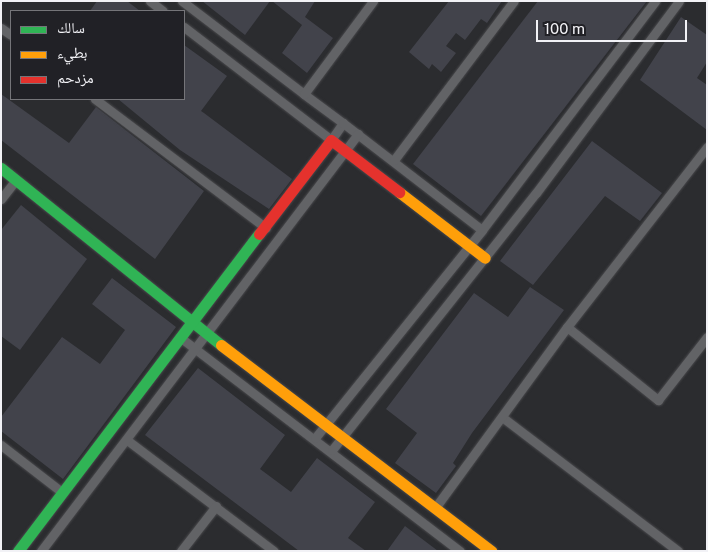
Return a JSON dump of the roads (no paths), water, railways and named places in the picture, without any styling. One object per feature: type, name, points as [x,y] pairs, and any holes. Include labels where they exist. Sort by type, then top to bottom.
[{"type":"street","points":[[150,1],[162,10]]},
{"type":"street","points":[[182,1],[394,160],[482,230]]},
{"type":"street","points":[[304,94],[373,1]]},
{"type":"street","points":[[394,160],[514,1]]},
{"type":"street","points":[[315,438],[482,230],[655,1]]},
{"type":"street","points":[[332,450],[485,258],[680,1]]},
{"type":"street","points":[[185,28],[468,247],[485,258]]},
{"type":"street","points":[[96,100],[266,228]]},
{"type":"street","points":[[18,551],[266,228],[343,123]]},
{"type":"street","points":[[41,551],[196,350],[358,134]]},
{"type":"street","points":[[435,508],[566,327],[707,147]]},
{"type":"street","points":[[1,168],[206,335],[491,551]]},
{"type":"street","points":[[1,199],[16,180]]},
{"type":"street","points":[[566,327],[658,400],[707,337]]},
{"type":"street","points":[[181,338],[332,450],[450,548],[460,551]]},
{"type":"street","points":[[502,417],[678,551]]},
{"type":"street","points":[[127,440],[274,551]]},
{"type":"street","points":[[1,445],[63,493]]},
{"type":"street","points":[[181,551],[216,506]]}]
